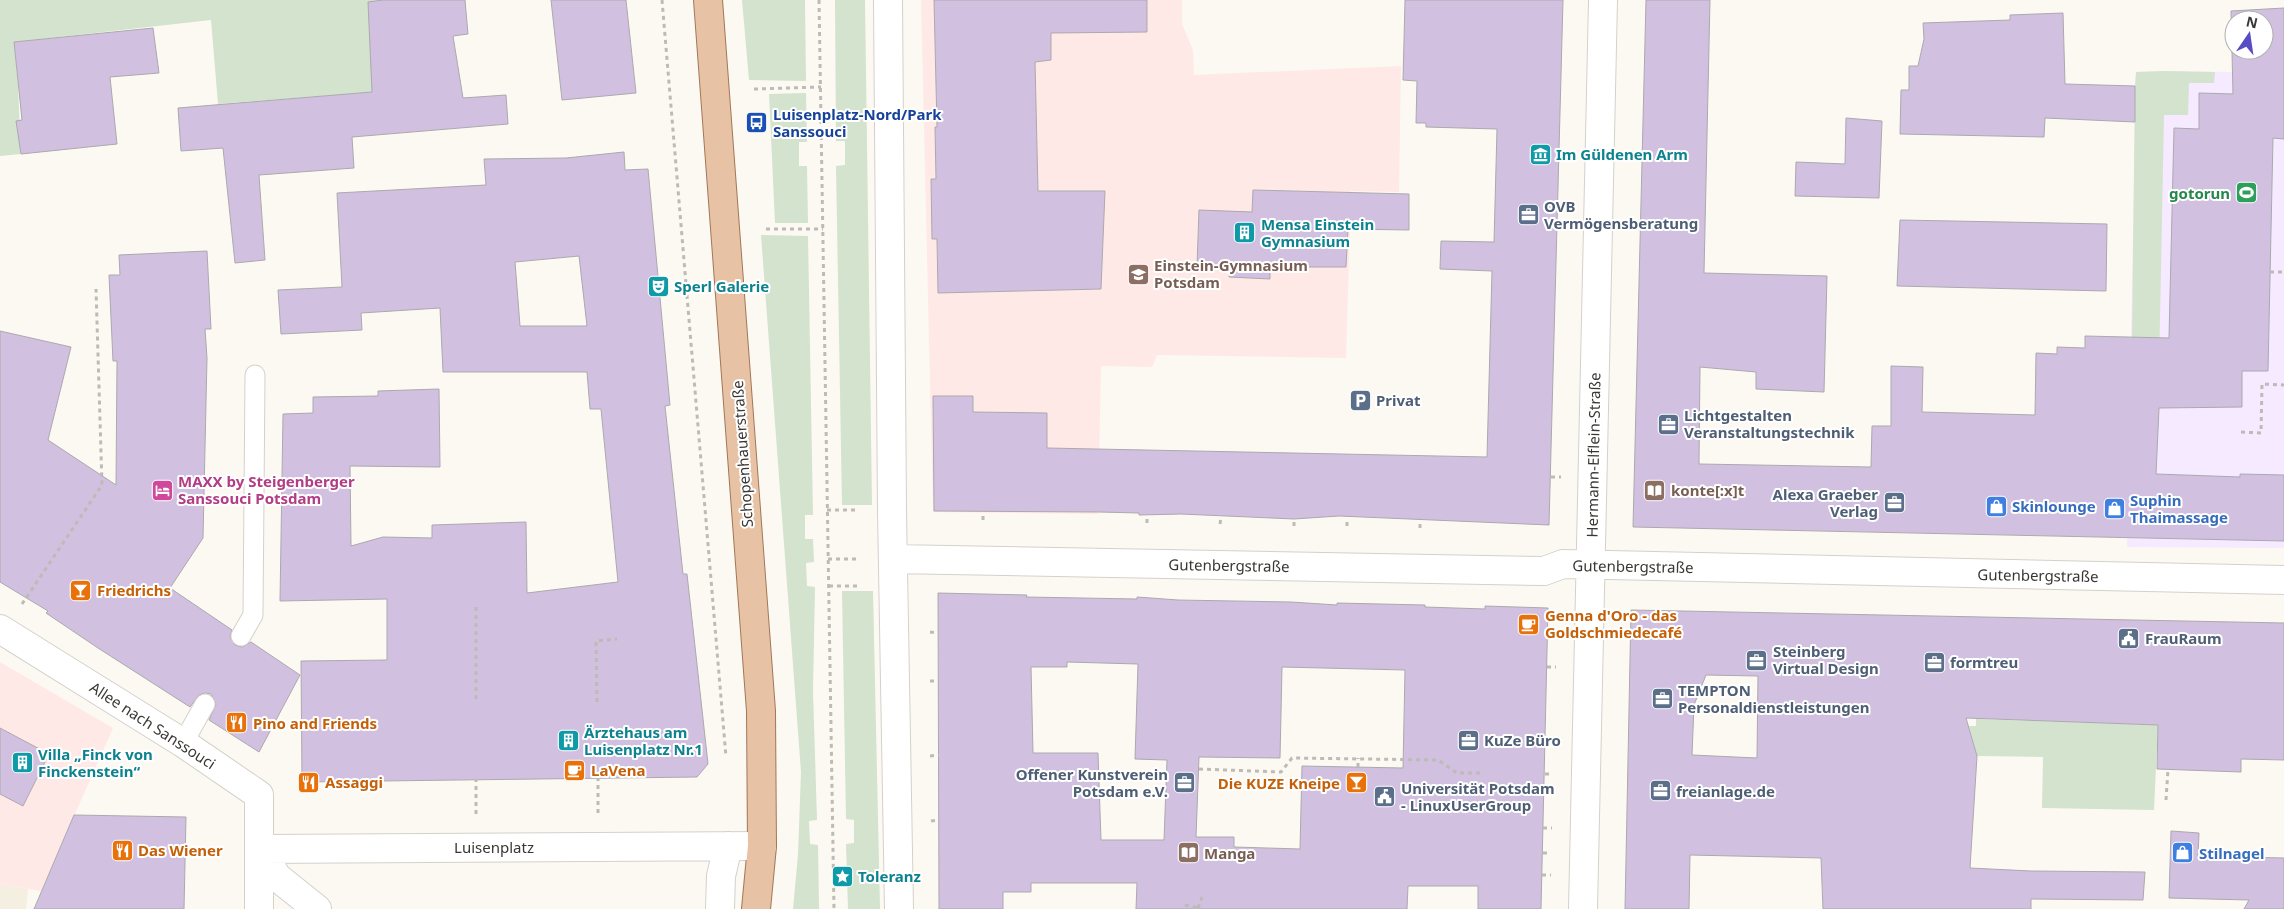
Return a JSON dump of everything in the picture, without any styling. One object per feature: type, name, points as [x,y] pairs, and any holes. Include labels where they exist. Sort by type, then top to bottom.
[{"type":"main road","name":"Schopenhauerstraße","points":[[708,0],[761,711],[762,846],[756,909]]},
{"type":"street","points":[[888,0],[893,559],[899,909]]},
{"type":"street","name":"Hermann-Elflein-Straße","points":[[1583,909],[1603,0]]},
{"type":"street","name":"Gutenbergstraße","points":[[893,559],[1544,571],[1563,564],[2284,580]]},
{"type":"street","name":"Allee nach Sanssouci","points":[[0,629],[183,743],[259,795],[260,849]]},
{"type":"street","points":[[720,909],[721,876],[728,846]]},
{"type":"street","name":"Luisenplatz","points":[[260,849],[762,846]]},
{"type":"street","points":[[260,849],[277,877],[317,909]]},
{"type":"street","points":[[259,909],[260,849]]},
{"type":"lane","points":[[241,636],[253,615],[255,375]]},
{"type":"lane","points":[[183,743],[205,704]]},
{"type":"path","points":[[662,0],[726,759]]},
{"type":"path","points":[[819,0],[834,909]]},
{"type":"path","points":[[754,88],[821,87]]},
{"type":"path","points":[[766,229],[823,229]]},
{"type":"path","points":[[2270,272],[2284,272]]},
{"type":"path","points":[[26,599],[102,485],[96,289]]},
{"type":"path","points":[[2241,432],[2261,433],[2262,384],[2284,385]]},
{"type":"path","points":[[827,510],[863,510]]},
{"type":"path","points":[[983,513],[983,520]]},
{"type":"path","points":[[1147,515],[1147,523]]},
{"type":"path","points":[[1220,517],[1220,524]]},
{"type":"path","points":[[1294,519],[1294,526]]},
{"type":"path","points":[[1347,520],[1347,526]]},
{"type":"path","points":[[1420,521],[1420,528]]},
{"type":"path","points":[[829,586],[865,586]]},
{"type":"path","points":[[476,607],[476,701]]},
{"type":"path","points":[[930,632],[937,633]]},
{"type":"path","points":[[597,702],[596,641],[617,639]]},
{"type":"path","points":[[1547,667],[1556,667]]},
{"type":"path","points":[[930,681],[938,681]]},
{"type":"path","points":[[930,756],[939,755]]},
{"type":"path","points":[[1199,769],[1281,772],[1292,758],[1358,758],[1438,760],[1457,773],[1482,773]]},
{"type":"path","points":[[1358,758],[1358,766]]},
{"type":"path","points":[[2166,800],[2168,769]]},
{"type":"path","points":[[1545,774],[1553,774]]},
{"type":"path","points":[[931,821],[938,820]]},
{"type":"path","points":[[1543,828],[1552,828]]},
{"type":"path","points":[[1542,853],[1551,853]]},
{"type":"path","points":[[1542,875],[1551,875]]},
{"type":"path","points":[[1184,904],[1198,909],[1202,897]]},
{"type":"shaded area","name":"Einstein-Gymnasium Potsdam","points":[[921,0],[1182,0],[1182,24],[1193,50],[1194,75],[1401,66],[1399,192],[1351,191],[1346,358],[1157,355],[1152,367],[1101,366],[1098,514],[933,512]]},
{"type":"shaded area","points":[[2136,72],[2232,72],[2267,138],[2284,139],[2284,548],[2127,547]]},
{"type":"shaded area","points":[[0,662],[113,728],[41,891],[0,884]]},
{"type":"shaded area","points":[[0,884],[28,889],[26,909],[0,909]]},
{"type":"green space","points":[[0,0],[400,0],[374,92],[218,104],[211,20],[14,42],[21,154],[0,156]]},
{"type":"green space","points":[[742,0],[805,0],[806,81],[749,80]]},
{"type":"green space","points":[[835,0],[865,0],[872,505],[842,505],[836,166],[845,165],[845,141],[836,141]]},
{"type":"green space","points":[[2136,72],[2215,72],[2214,83],[2189,83],[2188,115],[2164,115],[2159,370],[2132,338],[2135,86]]},
{"type":"green space","points":[[806,93],[807,142],[799,142],[799,166],[807,166],[808,223],[775,223],[769,94]]},
{"type":"green space","points":[[761,235],[808,236],[813,515],[805,515],[805,539],[813,539],[814,562],[806,563],[807,586],[815,587],[813,691],[817,820],[809,821],[810,844],[818,845],[819,909],[793,909],[798,855],[801,772]]},
{"type":"green space","points":[[842,591],[873,591],[880,909],[848,909],[846,844],[854,843],[854,820],[846,819]]},
{"type":"green space","points":[[1976,719],[2158,725],[2154,810],[2042,808],[2043,757],[1977,756],[1969,726],[1976,726]]},
{"type":"building","points":[[383,0],[465,0],[468,34],[453,36],[463,98],[506,95],[508,124],[352,137],[354,168],[259,175],[265,260],[235,263],[223,148],[181,151],[178,108],[372,92],[368,2]]},
{"type":"building","points":[[551,0],[626,0],[636,93],[562,100]]},
{"type":"building","points":[[934,0],[1147,0],[1147,32],[1051,33],[1051,60],[1035,62],[1038,191],[1105,191],[1101,289],[938,293],[937,239],[932,239],[931,179],[936,179],[935,127],[937,127]]},
{"type":"building","points":[[1405,0],[1563,0],[1549,525],[1339,516],[1294,519],[1181,514],[1139,515],[1139,513],[1099,512],[934,511],[933,396],[973,396],[973,412],[1047,413],[1047,448],[1487,457],[1492,271],[1440,269],[1441,241],[1494,242],[1497,129],[1426,127],[1426,123],[1416,123],[1417,81],[1403,80]]},
{"type":"building","points":[[1646,0],[1710,0],[1704,273],[1827,276],[1824,392],[1756,389],[1756,372],[1700,367],[1699,464],[1871,467],[1872,426],[1891,426],[1891,366],[1923,367],[1922,412],[2035,415],[2036,353],[2057,354],[2057,347],[2085,348],[2085,336],[2169,338],[2174,128],[2199,129],[2199,93],[2233,94],[2232,60],[2274,60],[2274,10],[2249,10],[2284,8],[2284,139],[2273,138],[2268,371],[2242,371],[2242,407],[2159,408],[2156,474],[2240,477],[2240,474],[2284,475],[2284,541],[1633,527]]},
{"type":"building","points":[[2063,13],[2065,84],[2135,86],[2135,122],[2045,118],[2044,137],[1900,134],[1901,90],[1909,90],[1909,66],[1918,66],[1924,39],[1923,23],[2010,20],[2010,15]]},
{"type":"building","points":[[153,28],[159,73],[110,77],[117,144],[21,154],[16,121],[22,120],[14,42]]},
{"type":"building","points":[[1846,118],[1882,121],[1879,198],[1795,196],[1796,162],[1845,164]]},
{"type":"building","points":[[624,152],[625,170],[648,169],[670,405],[665,406],[683,574],[687,574],[708,764],[697,777],[302,782],[301,661],[387,660],[387,599],[280,601],[283,414],[313,413],[313,397],[378,396],[378,391],[439,389],[440,467],[350,466],[351,546],[383,537],[432,538],[432,525],[526,522],[527,593],[618,582],[601,409],[590,409],[587,372],[443,372],[440,308],[361,313],[362,330],[281,334],[278,290],[342,287],[337,193],[486,185],[484,159],[566,158]],"holes":[[[579,256],[587,326],[520,326],[515,262]]]},
{"type":"building","points":[[1253,190],[1409,194],[1409,230],[1348,229],[1346,267],[1270,267],[1270,279],[1229,277],[1229,267],[1197,266],[1199,210],[1252,212]]},
{"type":"building","points":[[1900,220],[2107,224],[2106,291],[1897,286]]},
{"type":"building","name":"MAXX by Steigenberger Sanssouci Potsdam","points":[[207,251],[211,329],[205,329],[207,358],[203,538],[170,588],[232,630],[230,637],[235,645],[242,647],[251,642],[300,675],[259,752],[209,720],[216,704],[211,694],[199,695],[190,707],[46,613],[48,611],[0,582],[0,331],[71,347],[48,440],[116,485],[117,361],[113,361],[109,275],[120,275],[119,255]]},
{"type":"building","points":[[938,593],[1027,595],[1026,597],[1137,599],[1137,597],[1337,605],[1337,603],[1425,605],[1425,607],[1485,609],[1485,606],[1548,608],[1541,909],[1478,909],[1478,886],[1408,886],[1407,909],[1136,909],[1137,883],[1031,883],[1031,892],[1003,892],[1003,909],[939,909]],"holes":[[[1067,662],[1138,664],[1135,759],[1167,760],[1164,840],[1101,840],[1098,753],[1033,753],[1031,667],[1067,667]],[[1282,667],[1405,670],[1403,768],[1302,766],[1300,849],[1234,847],[1234,837],[1196,837],[1199,757],[1280,758]]]},
{"type":"building","points":[[1631,610],[2284,623],[2284,760],[2241,759],[2241,772],[2157,769],[2158,725],[1966,718],[1977,756],[1970,868],[2031,871],[2145,872],[2143,900],[2031,899],[2031,909],[1823,909],[1821,858],[1690,855],[1689,909],[1625,909]],"holes":[[[1706,675],[1758,676],[1757,758],[1692,755],[1694,705]]]},
{"type":"building","name":"Villa „Finck von Finckenstein“","points":[[0,728],[49,754],[23,806],[0,794]]},
{"type":"building","name":"Das Wiener","points":[[74,815],[186,817],[184,909],[34,909]]},
{"type":"building","points":[[2171,831],[2199,833],[2198,856],[2284,858],[2284,909],[2244,909],[2249,900],[2169,898]]},
{"type":"place","name":"Luisenplatz-Nord/Park Sanssouci","points":[[757,123]]},
{"type":"place","name":"Im Güldenen Arm","points":[[1540,154]]},
{"type":"place","name":"gotorun","points":[[2246,193]]},
{"type":"place","name":"OVB Vermögensberatung","points":[[1528,215]]},
{"type":"place","name":"Mensa Einstein Gymnasium","points":[[1245,233]]},
{"type":"place","name":"Einstein-Gymnasium Potsdam","points":[[1138,274]]},
{"type":"place","name":"Sperl Galerie","points":[[658,286]]},
{"type":"place","name":"Privat","points":[[1360,400]]},
{"type":"place","name":"Lichtgestalten Veranstaltungstechnik","points":[[1668,424]]},
{"type":"place","name":"MAXX by Steigenberger Sanssouci Potsdam","points":[[162,490]]},
{"type":"place","name":"konte[:x]t","points":[[1655,490]]},
{"type":"place","name":"Alexa Graeber Verlag","points":[[1894,503]]},
{"type":"place","name":"Skinlounge","points":[[1996,506]]},
{"type":"place","name":"Suphin Thaimassage","points":[[2114,509]]},
{"type":"place","name":"Friedrichs","points":[[81,590]]},
{"type":"place","name":"Genna d'Oro - das Goldschmiedecafé","points":[[1529,624]]},
{"type":"place","name":"FrauRaum","points":[[2129,638]]},
{"type":"place","name":"Steinberg Virtual Design","points":[[1757,660]]},
{"type":"place","name":"formtreu","points":[[1934,662]]},
{"type":"place","name":"TEMPTON Personaldienstleistungen","points":[[1662,699]]},
{"type":"place","name":"Pino and Friends","points":[[237,723]]},
{"type":"place","name":"KuZe Büro","points":[[1468,740]]},
{"type":"place","name":"Ärztehaus am Luisenplatz Nr.1","points":[[568,741]]},
{"type":"place","name":"Villa „Finck von Finckenstein“","points":[[22,763]]},
{"type":"place","name":"LaVena","points":[[575,770]]},
{"type":"place","name":"Assaggi","points":[[309,782]]},
{"type":"place","name":"Offener Kunstverein Potsdam e.V.","points":[[1184,783]]},
{"type":"place","name":"Die KUZE Kneipe","points":[[1356,783]]},
{"type":"place","name":"freianlage.de","points":[[1660,791]]},
{"type":"place","name":"Universität Potsdam - LinuxUserGroup","points":[[1385,797]]},
{"type":"place","name":"Das Wiener","points":[[122,850]]},
{"type":"place","name":"Manga","points":[[1188,853]]},
{"type":"place","name":"Stilnagel","points":[[2183,853]]},
{"type":"place","name":"Toleranz","points":[[842,876]]}]
